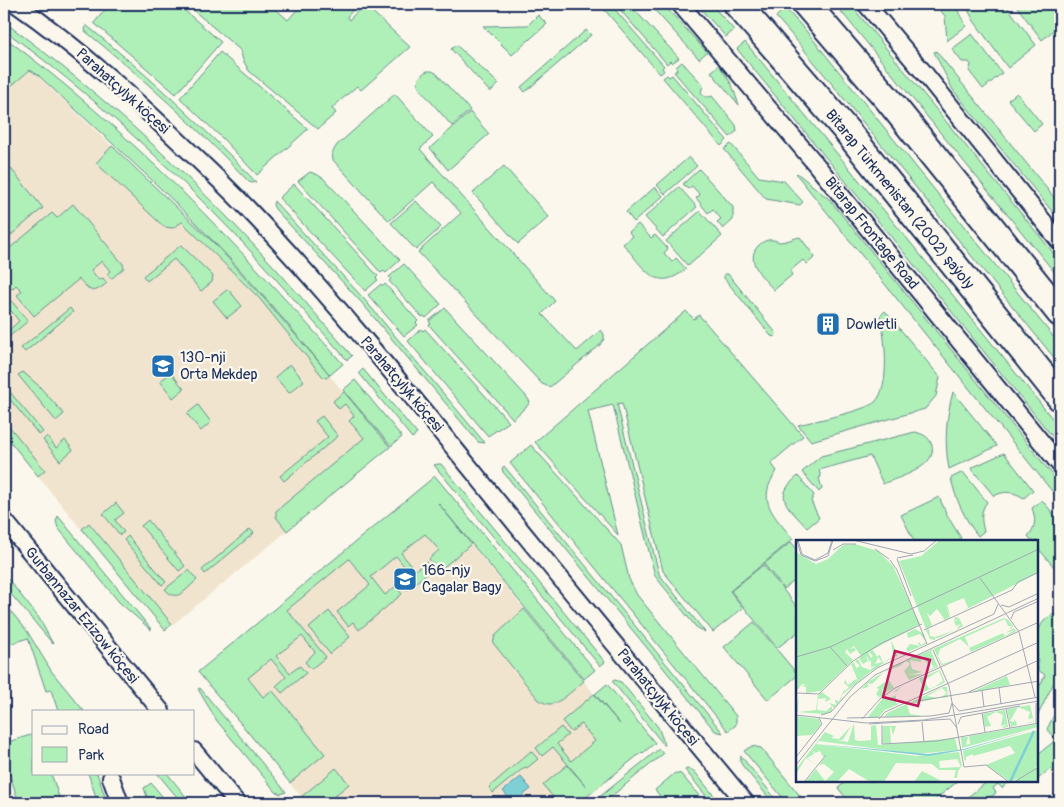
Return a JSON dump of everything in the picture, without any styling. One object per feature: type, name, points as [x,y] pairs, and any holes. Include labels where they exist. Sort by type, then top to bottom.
[{"type":"main road","name":"Bitarap Türkmenistan (2002) şaýoly","points":[[737,4],[846,130],[1060,397]]},
{"type":"main road","points":[[806,4],[891,103],[1060,313]]},
{"type":"street","name":"Parahatçylyk köçesi","points":[[16,4],[42,22],[110,77],[248,208],[358,332],[438,427],[746,803]]},
{"type":"street","name":"Bitarap Frontage Road","points":[[680,4],[814,162],[1060,465]]},
{"type":"street","points":[[866,4],[925,74],[1060,242]]},
{"type":"street","name":"Gurbannazar Ezizow köçesi","points":[[4,520],[160,710]]},
{"type":"street","points":[[195,751],[237,803]]},
{"type":"street","points":[[111,778],[120,803]]},
{"type":"shaded area","name":"130-nji Orta Mekdep","points":[[30,71],[38,76],[214,243],[262,296],[390,447],[165,631],[4,435],[4,92]]},
{"type":"shaded area","name":"166-njy Cagalar Bagy","points":[[423,486],[642,752],[579,803],[306,803],[198,672]]},
{"type":"green space","points":[[110,4],[177,4],[221,42],[176,94],[94,23]]},
{"type":"green space","points":[[186,4],[270,4],[288,20],[302,4],[353,4],[356,6],[347,17],[349,20],[364,4],[410,47],[361,90],[357,86],[332,108],[336,113],[318,129],[249,71],[240,50]]},
{"type":"green space","points":[[610,4],[664,66],[662,68],[664,71],[660,74],[602,7]]},
{"type":"green space","points":[[615,4],[629,4],[679,58],[667,64]]},
{"type":"green space","points":[[649,4],[663,4],[707,52],[699,59]]},
{"type":"green space","points":[[696,4],[711,4],[734,30],[726,37]]},
{"type":"green space","points":[[835,4],[850,4],[1060,261],[1060,279]]},
{"type":"green space","points":[[935,4],[957,4],[958,11],[966,26],[947,41],[945,16]]},
{"type":"green space","points":[[965,4],[1005,4],[1036,45],[1008,68],[974,21]]},
{"type":"green space","points":[[1015,4],[1060,4],[1060,25],[1042,40]]},
{"type":"green space","points":[[785,8],[807,32],[1060,345],[1060,365],[776,17]]},
{"type":"green space","points":[[538,15],[547,24],[512,55],[483,26],[528,25]]},
{"type":"green space","points":[[4,22],[69,72],[162,153],[221,210],[276,268],[352,356],[347,360],[244,244],[158,159],[67,79],[4,30]]},
{"type":"green space","points":[[86,25],[174,101],[256,182],[249,182],[170,104],[85,31]]},
{"type":"green space","points":[[586,30],[591,35],[525,92],[521,87]]},
{"type":"green space","points":[[972,34],[1002,73],[983,89],[969,71],[971,65],[969,62],[962,62],[952,49]]},
{"type":"green space","points":[[4,37],[51,73],[140,151],[264,276],[343,364],[330,375],[259,291],[194,221],[38,75],[30,70],[4,92]]},
{"type":"green space","points":[[745,42],[1060,428],[1060,446],[737,49]]},
{"type":"green space","points":[[456,45],[499,84],[490,92],[451,49]]},
{"type":"green space","points":[[936,51],[1060,205],[1060,221],[953,90],[934,52]]},
{"type":"green space","points":[[220,52],[308,129],[257,175],[180,98]]},
{"type":"green space","points":[[682,62],[703,85],[701,93],[707,97],[712,96],[736,125],[737,131],[730,137],[674,72],[677,70],[676,67]]},
{"type":"green space","points":[[719,65],[732,85],[739,105],[711,72]]},
{"type":"green space","points":[[427,71],[436,73],[470,110],[452,126],[419,88],[419,78]]},
{"type":"green space","points":[[667,75],[669,77],[672,75],[727,140],[721,146],[663,78]]},
{"type":"green space","points":[[1017,93],[1042,124],[1034,131],[1008,100]]},
{"type":"green space","points":[[395,94],[433,137],[420,149],[555,301],[542,314],[577,351],[601,330],[604,334],[604,339],[600,345],[550,387],[542,384],[418,252],[461,213],[433,182],[389,221],[333,160],[332,153],[337,145]]},
{"type":"green space","points":[[470,112],[489,134],[448,170],[430,148]]},
{"type":"green space","points":[[731,144],[759,177],[784,181],[803,202],[800,205],[766,199],[724,149]]},
{"type":"green space","points":[[112,146],[214,243],[330,375],[326,378],[323,377],[259,298],[182,222],[173,228],[164,227],[96,163]]},
{"type":"green space","points":[[689,157],[697,166],[665,194],[657,185]]},
{"type":"green space","points":[[4,160],[43,208],[4,241]]},
{"type":"green space","points":[[504,166],[549,217],[518,244],[473,193]]},
{"type":"green space","points":[[699,169],[733,207],[733,220],[723,229],[717,222],[721,219],[713,209],[708,213],[696,198],[700,195],[692,186],[688,189],[683,184]]},
{"type":"green space","points":[[310,172],[324,179],[400,260],[386,273],[384,271],[381,273],[298,181]]},
{"type":"green space","points":[[796,174],[829,199],[1060,484],[1060,501]]},
{"type":"green space","points":[[294,184],[378,276],[376,278],[378,280],[365,291],[279,198]]},
{"type":"green space","points":[[655,187],[663,196],[634,222],[626,212]]},
{"type":"green space","points":[[679,187],[697,207],[663,237],[645,217]]},
{"type":"green space","points":[[274,201],[364,299],[485,443],[478,442],[361,302],[275,209]]},
{"type":"green space","points":[[416,201],[441,227],[416,250],[391,223]]},
{"type":"green space","points":[[73,204],[123,264],[124,268],[111,279],[107,274],[110,271],[102,261],[91,270],[99,280],[103,278],[107,283],[98,289],[92,290],[86,287],[79,279],[34,316],[17,295],[22,291],[16,285],[12,289],[4,279],[4,253],[52,213],[57,218]]},
{"type":"green space","points":[[700,211],[722,236],[688,266],[666,241]]},
{"type":"green space","points":[[638,224],[651,238],[655,235],[668,249],[664,253],[672,262],[676,258],[686,269],[666,279],[650,274],[623,244],[632,236],[629,232]]},
{"type":"green space","points":[[800,237],[815,257],[807,264],[803,260],[790,271],[792,275],[774,290],[757,270],[753,258],[754,252],[759,245],[767,240],[782,242]]},
{"type":"green space","points":[[181,245],[213,276],[212,282],[201,291],[174,259],[147,281],[143,276]]},
{"type":"green space","points":[[404,264],[441,304],[426,318],[422,317],[389,281],[391,279],[389,277]]},
{"type":"green space","points":[[724,274],[728,274],[776,333],[775,337],[771,336],[724,278]]},
{"type":"green space","points":[[381,284],[383,286],[385,284],[418,321],[416,323],[418,325],[404,336],[368,295]]},
{"type":"green space","points":[[228,289],[242,306],[227,318],[213,301]]},
{"type":"green space","points":[[4,292],[28,321],[4,341],[4,335],[19,321],[4,302]]},
{"type":"green space","points":[[70,308],[73,312],[25,352],[21,348]]},
{"type":"green space","points":[[445,308],[530,402],[513,419],[429,325],[431,324],[429,321]]},
{"type":"green space","points":[[686,311],[694,319],[699,315],[803,436],[771,463],[777,471],[771,482],[767,499],[774,515],[793,539],[730,591],[743,608],[713,632],[663,571],[622,403],[617,404],[659,574],[705,632],[696,627],[655,576],[613,405],[588,411],[618,535],[535,442]]},
{"type":"green space","points":[[885,311],[940,377],[936,396],[925,409],[811,441],[798,425],[861,409],[875,402],[880,395],[885,373],[885,348],[880,316]]},
{"type":"green space","points":[[421,329],[423,331],[425,329],[509,422],[488,436],[408,341]]},
{"type":"green space","points":[[290,364],[304,381],[289,393],[275,377]]},
{"type":"green space","points":[[363,369],[417,434],[412,438],[359,373]]},
{"type":"green space","points":[[23,372],[39,386],[64,414],[56,421],[18,375]]},
{"type":"green space","points":[[171,373],[184,389],[173,398],[160,381]]},
{"type":"green space","points":[[355,380],[402,437],[391,446],[343,390]]},
{"type":"green space","points":[[5,386],[43,432],[39,435],[4,392]]},
{"type":"green space","points":[[344,392],[390,447],[287,531],[276,517],[276,511],[364,438],[349,421],[354,416],[345,404],[339,409],[333,401]]},
{"type":"green space","points":[[953,392],[997,446],[949,469],[946,430]]},
{"type":"green space","points":[[198,405],[211,422],[201,431],[187,414]]},
{"type":"green space","points":[[322,416],[338,436],[284,481],[280,476],[328,437],[315,421]]},
{"type":"green space","points":[[4,420],[45,470],[38,476],[4,434]]},
{"type":"green space","points":[[915,432],[926,436],[930,440],[932,454],[929,460],[915,471],[883,484],[870,456],[819,470],[822,489],[819,492],[802,472],[821,456]]},
{"type":"green space","points":[[47,436],[56,448],[65,440],[73,450],[60,461],[43,440]]},
{"type":"green space","points":[[531,445],[621,545],[629,579],[637,595],[736,716],[736,725],[728,731],[510,463]]},
{"type":"green space","points":[[1004,453],[1033,490],[1024,498],[1017,494],[1009,493],[994,496],[971,468]]},
{"type":"green space","points":[[441,464],[605,662],[600,666],[434,465]]},
{"type":"green space","points":[[504,466],[723,733],[715,731],[503,472],[502,468]]},
{"type":"green space","points":[[963,472],[987,502],[982,516],[984,531],[978,536],[958,501],[951,478]]},
{"type":"green space","points":[[435,476],[595,670],[584,679],[438,503],[471,544],[439,571],[429,559],[439,550],[425,534],[401,553],[415,570],[426,562],[432,569],[407,590],[400,583],[411,574],[396,556],[371,577],[385,595],[396,586],[402,594],[359,630],[353,622],[348,626],[337,612],[370,585],[349,559],[287,610],[326,657],[311,669],[305,662],[315,652],[302,636],[276,656],[290,673],[300,666],[306,673],[282,693],[276,686],[286,677],[271,659],[248,678],[263,697],[272,690],[325,754],[290,783],[198,672]]},
{"type":"green space","points":[[798,476],[814,495],[811,501],[819,518],[807,528],[789,508],[784,497],[785,490]]},
{"type":"green space","points":[[939,497],[948,517],[961,538],[958,540],[914,540],[901,515]]},
{"type":"green space","points":[[1042,500],[1060,522],[1060,557],[1054,567],[1039,549],[1039,540],[1031,540],[1028,536],[1033,529],[1034,523],[1032,508]]},
{"type":"green space","points":[[116,503],[124,513],[115,520],[124,532],[120,535],[103,514]]},
{"type":"green space","points":[[58,516],[151,630],[119,602],[58,528],[56,521]]},
{"type":"green space","points":[[148,520],[185,566],[179,571],[141,526]]},
{"type":"green space","points":[[89,523],[172,624],[165,630],[82,529]]},
{"type":"green space","points":[[250,529],[254,533],[205,574],[202,570]]},
{"type":"green space","points":[[128,536],[166,582],[162,585],[124,540]]},
{"type":"green space","points":[[791,542],[796,548],[796,580],[784,589],[764,564]]},
{"type":"green space","points":[[763,565],[796,606],[796,634],[777,648],[731,591]]},
{"type":"green space","points":[[189,570],[197,580],[185,591],[174,595],[165,589]]},
{"type":"green space","points":[[4,574],[39,618],[53,644],[4,586]]},
{"type":"green space","points":[[4,603],[27,631],[52,672],[83,710],[58,710],[51,690],[46,691],[28,638],[4,646]]},
{"type":"green space","points":[[524,609],[584,681],[553,704],[546,704],[538,699],[493,643],[495,636]]},
{"type":"green space","points":[[329,611],[350,637],[330,654],[309,628]]},
{"type":"green space","points":[[1054,614],[1060,614],[1060,670],[1039,713],[1039,688],[1045,675],[1039,671],[1039,631],[1047,618]]},
{"type":"green space","points":[[754,622],[796,673],[796,677],[768,700],[724,647]]},
{"type":"green space","points":[[612,681],[621,682],[658,727],[665,745]]},
{"type":"green space","points":[[607,684],[655,743],[579,803],[558,803],[543,785],[567,765],[586,786],[553,747],[542,756],[536,748],[561,727],[568,735],[557,744],[571,761],[595,741],[581,724],[571,732],[562,721],[594,694],[620,724],[595,694]]},
{"type":"green space","points":[[200,688],[286,792],[281,794],[276,792],[217,721],[198,689]]},
{"type":"green space","points":[[1060,703],[1060,781],[1050,769],[1039,778],[1039,753],[1056,740],[1047,729]]},
{"type":"green space","points":[[32,735],[32,774],[51,774],[61,803],[19,803],[4,757],[4,743]]},
{"type":"green space","points":[[752,746],[761,748],[806,803],[787,803],[744,751]]},
{"type":"green space","points":[[659,749],[663,754],[603,803],[592,803]]},
{"type":"green space","points":[[531,751],[538,759],[493,793],[489,787]]},
{"type":"green space","points":[[741,756],[779,803],[773,803],[742,765],[740,761]]},
{"type":"green space","points":[[336,768],[349,784],[326,803],[306,803],[301,797]]},
{"type":"green space","points":[[685,770],[694,771],[720,803],[712,803]]},
{"type":"green space","points":[[675,773],[681,774],[705,803],[652,803],[660,796],[655,790]]},
{"type":"green space","points":[[88,774],[97,774],[107,803],[98,803]]},
{"type":"green space","points":[[158,774],[168,774],[191,803],[182,803]]},
{"type":"green space","points":[[846,782],[957,782],[931,803],[850,803],[838,788]]},
{"type":"green space","points":[[987,782],[1010,782],[1002,788],[998,784],[993,788],[996,793],[985,801],[982,797],[976,801],[977,803],[960,803]]},
{"type":"green space","points":[[151,783],[168,803],[149,803],[144,788]]},
{"type":"water","points":[[521,777],[531,789],[513,803],[503,791]]},
{"type":"place","name":"Dowletli","points":[[828,324]]},
{"type":"place","name":"130-nji Orta Mekdep","points":[[163,366]]},
{"type":"place","name":"166-njy Cagalar Bagy","points":[[405,579]]}]
